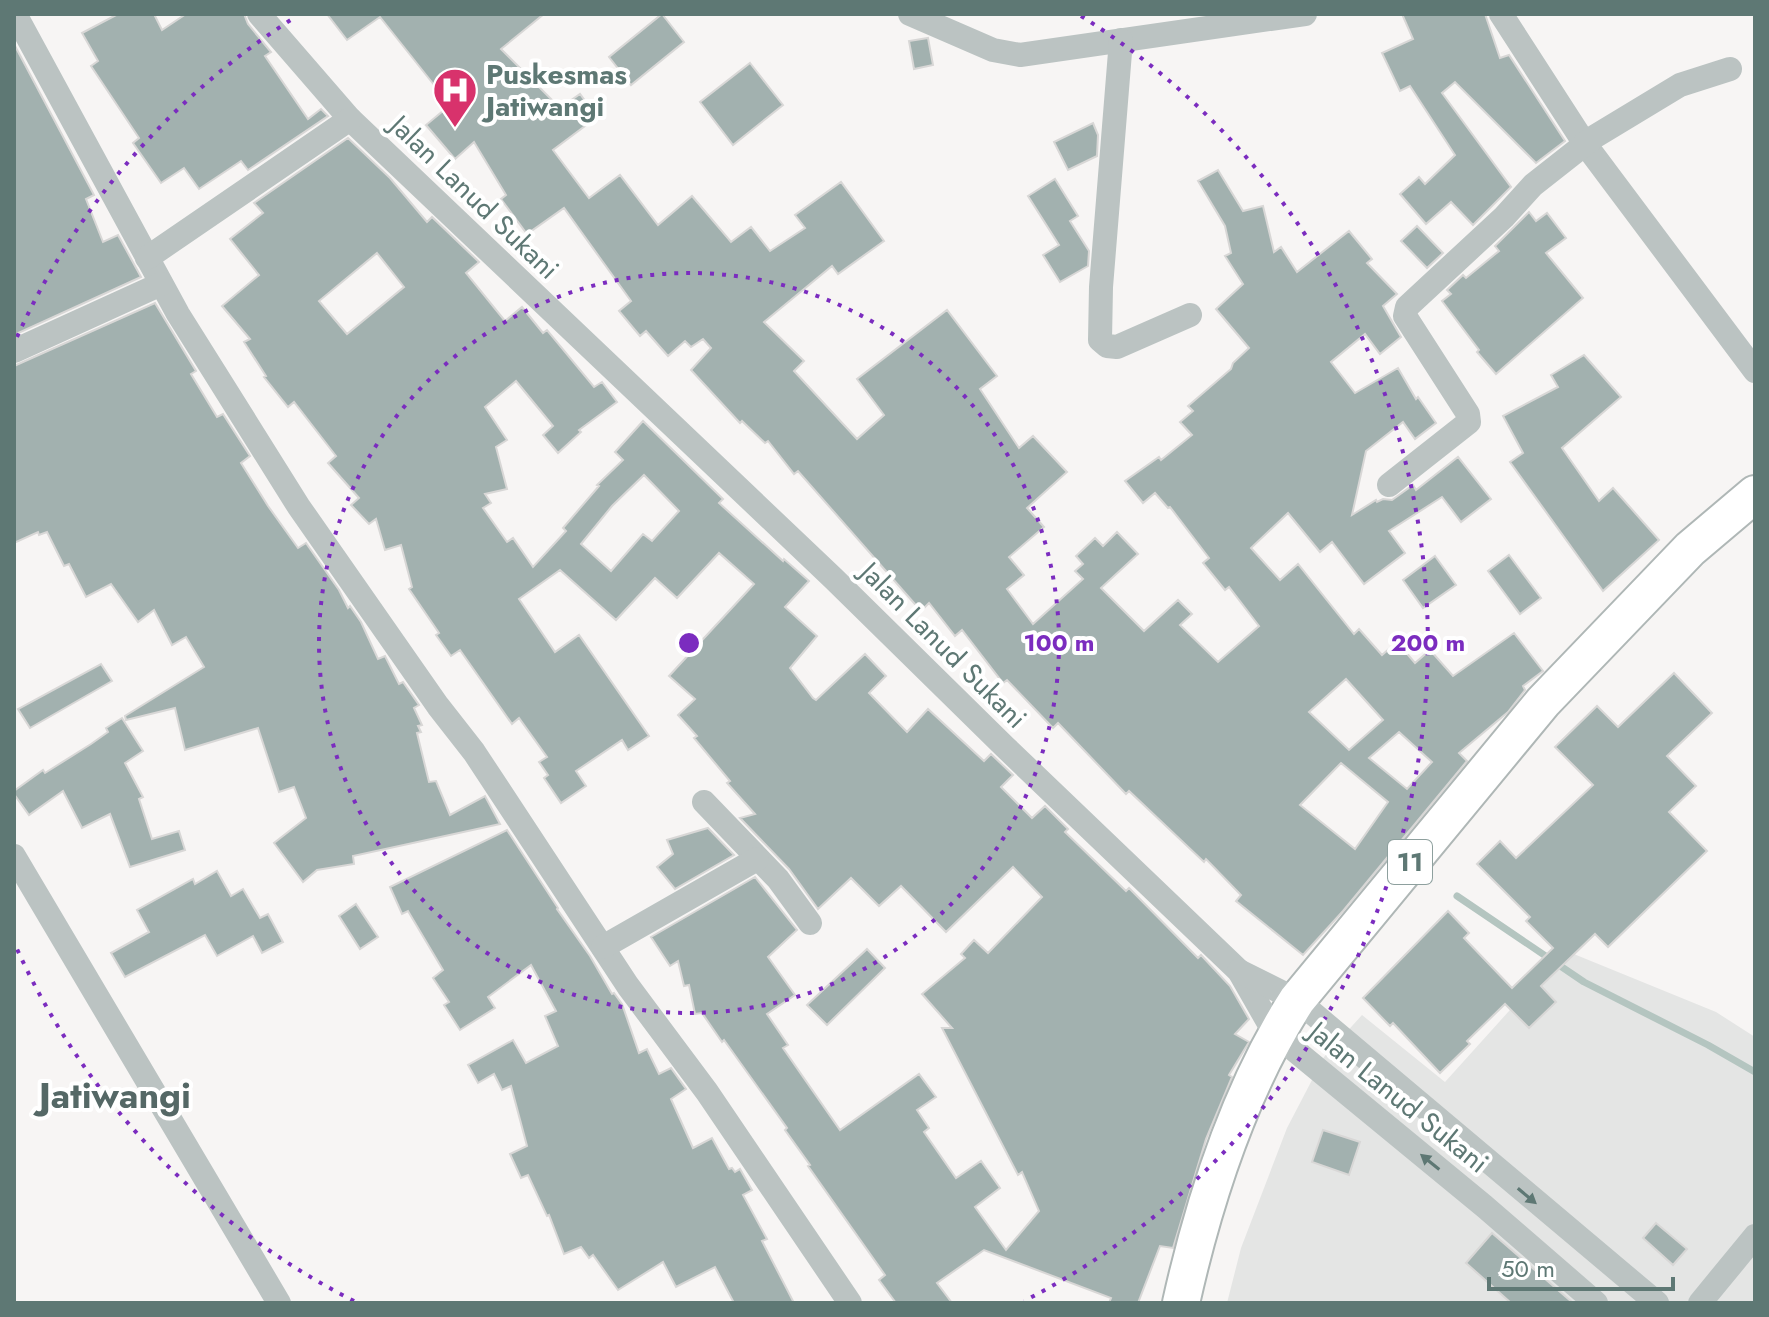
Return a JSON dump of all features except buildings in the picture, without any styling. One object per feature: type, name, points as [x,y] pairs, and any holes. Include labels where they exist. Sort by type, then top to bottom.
[{"type":"highway","name":"11","points":[[1181,1303],[1233,1129],[1275,1034],[1297,1000],[1543,702],[1690,549],[1755,494]]},
{"type":"street","points":[[15,14],[178,314],[299,507],[438,706],[474,752],[603,947],[707,1092],[850,1303]]},
{"type":"street","name":"Jalan Lanud Sukani","points":[[259,14],[350,119],[833,578],[1239,971],[1275,1034],[1484,1206],[1596,1303]]},
{"type":"street","points":[[910,14],[993,50],[1020,55],[1305,14]]},
{"type":"street","points":[[1501,14],[1585,144],[1755,371]]},
{"type":"street","points":[[1121,40],[1101,287],[1100,340],[1107,346],[1117,347],[1190,315]]},
{"type":"street","points":[[1389,485],[1469,422],[1468,414],[1410,326],[1405,316],[1407,307],[1504,217],[1533,185],[1585,144],[1680,85],[1730,69]]},
{"type":"street","points":[[147,258],[350,119]]},
{"type":"street","points":[[14,351],[161,284]]},
{"type":"street","points":[[704,802],[778,879],[810,923]]},
{"type":"street","points":[[14,856],[279,1303]]},
{"type":"street","points":[[603,947],[757,859]]},
{"type":"street","points":[[1239,971],[1297,1000],[1655,1302]]},
{"type":"street","points":[[1700,1303],[1755,1236]]},
{"type":"shaded area","points":[[1564,950],[1716,1012],[1755,1037],[1755,1303],[1227,1303],[1241,1248],[1287,1128],[1324,1057],[1362,1015],[1445,1082]]},
{"type":"waterway","points":[[1457,896],[1584,982],[1755,1072]]},
{"type":"place","name":"Puskesmas Jatiwangi","points":[[455,129]]},
{"type":"district","name":"Jatiwangi","points":[[115,1095]]}]
